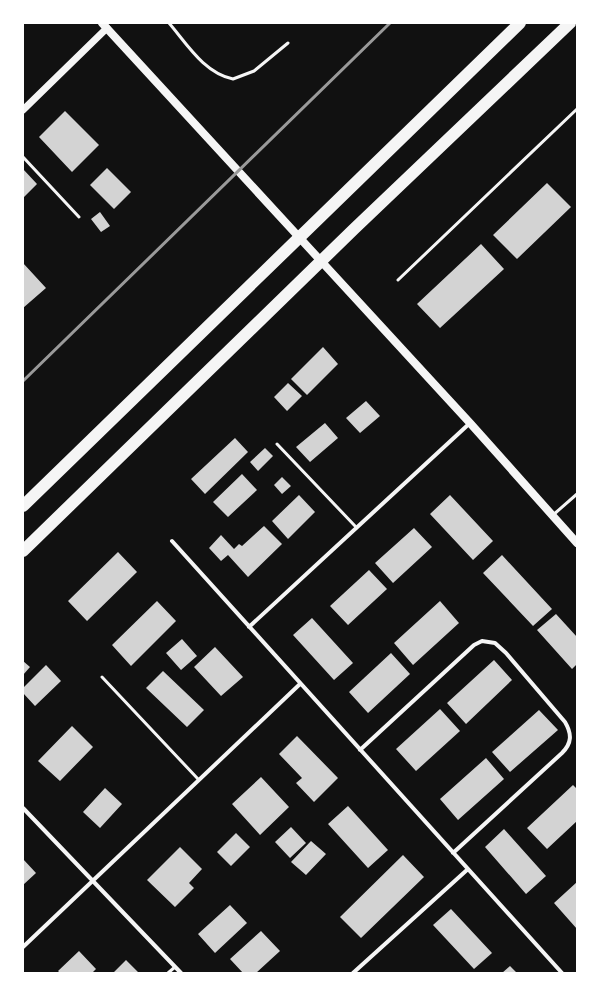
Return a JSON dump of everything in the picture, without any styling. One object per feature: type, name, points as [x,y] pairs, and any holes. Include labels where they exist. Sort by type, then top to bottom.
[{"type":"highway","points":[[23,506],[520,23]]},
{"type":"highway","points":[[23,551],[354,229],[570,23]]},
{"type":"main road","points":[[104,26],[470,423],[577,543]]},
{"type":"street","points":[[23,110],[104,26]]},
{"type":"street","points":[[248,626],[470,423]]},
{"type":"street","points":[[172,541],[562,973]]},
{"type":"street","points":[[360,750],[474,645],[489,641],[495,643],[506,654],[565,722],[570,732],[570,741],[562,753],[454,853]]},
{"type":"street","points":[[23,946],[91,880],[300,684]]},
{"type":"street","points":[[23,808],[181,973]]},
{"type":"street","points":[[353,973],[468,869]]},
{"type":"lane","points":[[169,23],[205,65],[216,73],[233,79],[254,71],[288,43]]},
{"type":"lane","points":[[398,280],[577,109]]},
{"type":"lane","points":[[23,157],[79,217]]},
{"type":"lane","points":[[277,444],[356,527]]},
{"type":"lane","points":[[553,515],[577,494]]},
{"type":"lane","points":[[102,677],[198,779]]},
{"type":"lane","points":[[168,973],[175,967]]},
{"type":"building","points":[[65,111],[99,145],[72,172],[39,137]]},
{"type":"building","points":[[107,168],[131,192],[114,209],[90,185]]},
{"type":"building","points":[[23,169],[37,184],[23,198]]},
{"type":"building","points":[[547,183],[571,207],[517,259],[493,235]]},
{"type":"building","points":[[100,212],[110,226],[101,232],[91,219]]},
{"type":"building","points":[[481,244],[504,269],[440,328],[417,304]]},
{"type":"building","points":[[23,263],[46,288],[23,308]]},
{"type":"building","points":[[323,347],[338,364],[307,395],[291,379]]},
{"type":"building","points":[[288,383],[302,396],[287,411],[274,397]]},
{"type":"building","points":[[366,401],[380,416],[360,433],[346,418]]},
{"type":"building","points":[[325,423],[338,438],[310,462],[296,447]]},
{"type":"building","points":[[235,438],[248,452],[205,494],[191,479]]},
{"type":"building","points":[[265,448],[273,456],[258,471],[250,462]]},
{"type":"building","points":[[242,474],[257,490],[228,517],[213,502]]},
{"type":"building","points":[[282,477],[291,486],[282,494],[274,485]]},
{"type":"building","points":[[299,495],[315,512],[288,539],[272,521]]},
{"type":"building","points":[[450,495],[493,541],[473,560],[430,514]]},
{"type":"building","points":[[264,526],[282,544],[248,577],[228,555],[221,561],[209,548],[221,535],[234,549],[239,544],[242,546]]},
{"type":"building","points":[[414,528],[432,547],[393,583],[375,563]]},
{"type":"building","points":[[118,552],[137,572],[87,621],[68,601]]},
{"type":"building","points":[[502,555],[552,609],[533,626],[483,573]]},
{"type":"building","points":[[369,570],[387,589],[348,625],[330,606]]},
{"type":"building","points":[[157,601],[176,621],[131,666],[112,645]]},
{"type":"building","points":[[440,601],[459,623],[413,665],[394,643]]},
{"type":"building","points":[[556,614],[577,637],[577,664],[572,669],[537,630]]},
{"type":"building","points":[[312,618],[353,663],[334,680],[293,635]]},
{"type":"building","points":[[182,639],[197,656],[181,670],[166,653]]},
{"type":"building","points":[[215,647],[243,677],[221,696],[194,667]]},
{"type":"building","points":[[391,653],[410,674],[368,713],[349,692]]},
{"type":"building","points":[[494,660],[512,680],[466,724],[447,703]]},
{"type":"building","points":[[23,661],[30,667],[23,675]]},
{"type":"building","points":[[46,665],[61,681],[35,706],[23,693],[23,688]]},
{"type":"building","points":[[163,671],[204,710],[187,727],[146,688]]},
{"type":"building","points":[[440,709],[460,731],[416,771],[396,749]]},
{"type":"building","points":[[539,710],[558,730],[510,772],[492,752]]},
{"type":"building","points":[[72,726],[93,747],[60,781],[38,761]]},
{"type":"building","points":[[297,736],[338,778],[314,802],[296,783],[302,778],[279,754]]},
{"type":"building","points":[[486,758],[504,779],[458,820],[440,799]]},
{"type":"building","points":[[261,777],[289,807],[260,835],[232,804]]},
{"type":"building","points":[[573,785],[577,789],[577,821],[547,849],[527,828]]},
{"type":"building","points":[[105,788],[122,804],[100,828],[83,812]]},
{"type":"building","points":[[348,806],[388,850],[368,868],[328,824]]},
{"type":"building","points":[[291,827],[306,843],[290,858],[275,842]]},
{"type":"building","points":[[504,829],[546,876],[526,894],[485,847]]},
{"type":"building","points":[[236,833],[250,847],[231,866],[217,852]]},
{"type":"building","points":[[311,841],[326,854],[306,875],[291,862]]},
{"type":"building","points":[[180,847],[202,869],[189,883],[194,888],[175,907],[147,880]]},
{"type":"building","points":[[403,855],[424,877],[361,938],[340,917]]},
{"type":"building","points":[[23,859],[36,873],[23,885]]},
{"type":"building","points":[[577,882],[577,929],[554,903]]},
{"type":"building","points":[[230,905],[247,923],[215,953],[198,934]]},
{"type":"building","points":[[451,909],[492,953],[474,969],[433,925]]},
{"type":"building","points":[[261,931],[280,951],[256,973],[243,973],[230,959]]},
{"type":"building","points":[[79,951],[96,969],[92,973],[60,973],[58,971]]},
{"type":"building","points":[[126,960],[139,973],[113,973]]},
{"type":"building","points":[[510,966],[517,973],[502,973]]},
{"type":"railway","points":[[23,381],[390,23]]}]
